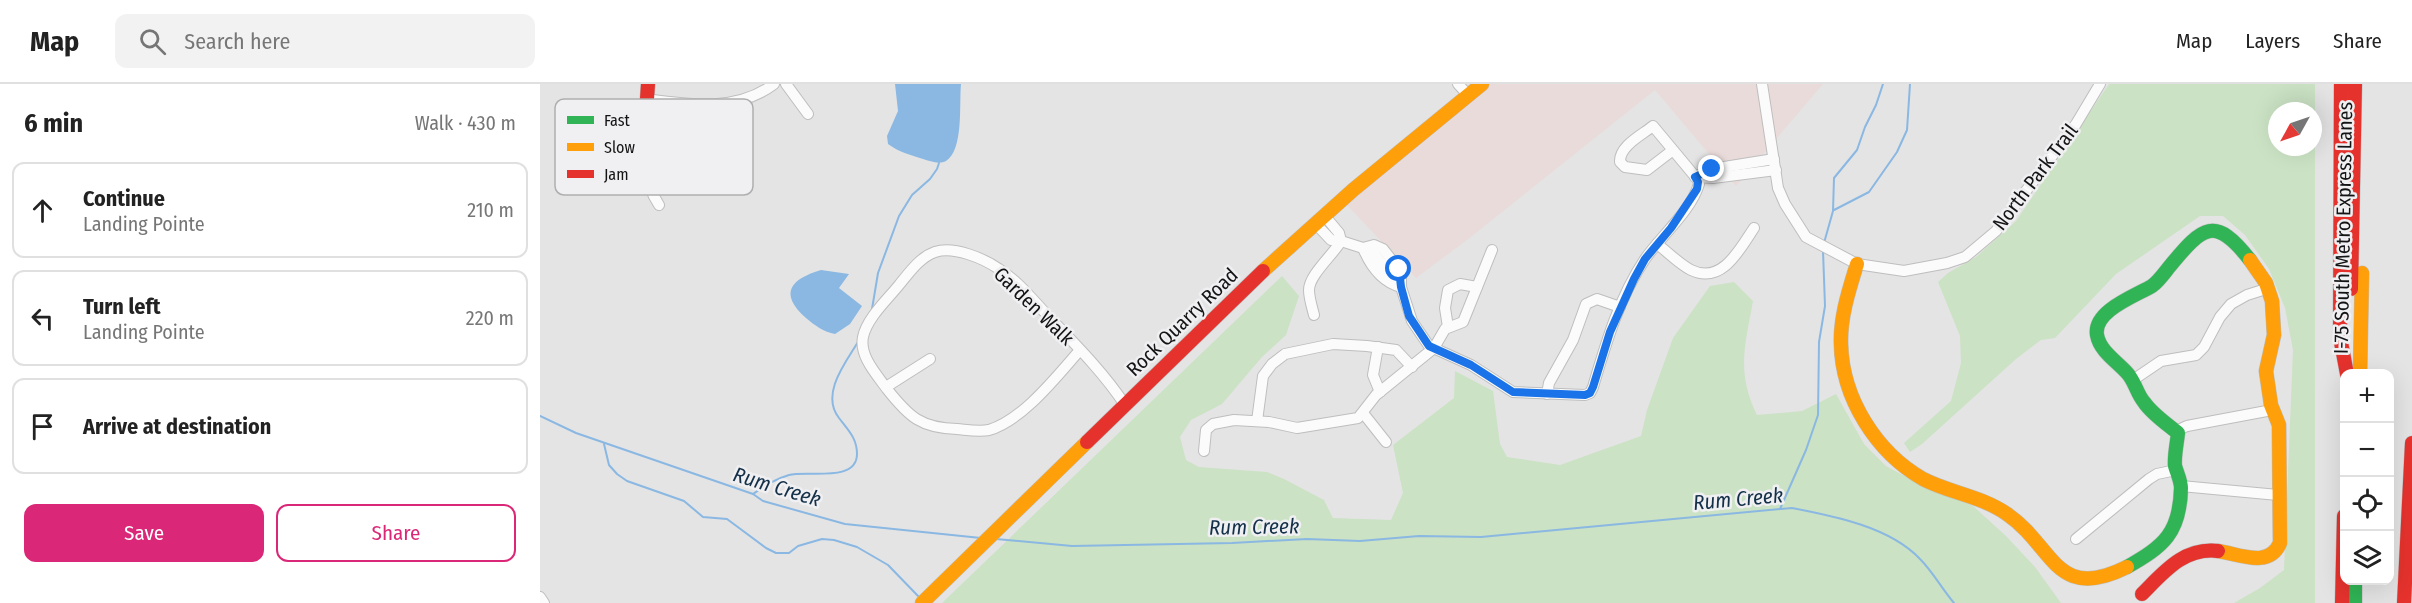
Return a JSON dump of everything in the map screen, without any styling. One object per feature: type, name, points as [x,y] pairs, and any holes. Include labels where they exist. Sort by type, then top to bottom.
[{"type":"main road","points":[[647,99],[648,84]]},
{"type":"main road","name":"Rock Quarry Road","points":[[922,603],[1244,288],[1319,219],[1482,84]]},
{"type":"main road","points":[[2341,84],[2340,337],[2347,369]]},
{"type":"main road","points":[[2348,369],[2355,84]]},
{"type":"main road","name":"I-75 South Metro Express Lanes","points":[[2360,369],[2366,84]]},
{"type":"main road","points":[[1857,264],[1842,322],[1841,345],[1849,387],[1856,406],[1870,431],[1889,453],[1924,479],[1997,507],[2013,518],[2038,542],[2068,580],[2077,583],[2098,583],[2118,576],[2173,532],[2177,521],[2181,486],[2176,470],[2175,459],[2179,440],[2176,431],[2144,403],[2133,380],[2099,343],[2097,330],[2100,320],[2109,310],[2155,284],[2183,249],[2197,237],[2212,230],[2229,235],[2269,288],[2274,311],[2274,329],[2266,376],[2272,410],[2279,425],[2280,543],[2272,556],[2265,558],[2215,550],[2194,552],[2169,568],[2142,594]]},
{"type":"main road","points":[[2404,603],[2412,443]]},
{"type":"main road","points":[[2342,603],[2344,531]]},
{"type":"main road","points":[[2355,585],[2355,603]]},
{"type":"street","points":[[746,99],[774,84]]},
{"type":"street","points":[[786,84],[808,114]]},
{"type":"street","points":[[1458,84],[1468,95]]},
{"type":"street","name":"North Park Trail","points":[[1762,84],[1778,188],[1785,204],[1806,237],[1857,264],[1904,271],[1965,257],[1996,231],[2076,124],[2100,84]]},
{"type":"street","points":[[1319,219],[1332,240],[1363,248],[1374,245],[1383,249],[1401,272],[1401,287],[1412,321],[1426,343],[1471,365],[1513,392],[1582,396],[1590,393],[1620,307],[1641,265],[1697,189],[1698,182],[1695,177],[1673,150],[1653,126],[1621,153],[1620,162],[1625,167],[1647,170],[1673,150]]},
{"type":"street","points":[[1695,177],[1712,169],[1775,165]]},
{"type":"street","points":[[652,195],[659,204]]},
{"type":"street","points":[[1657,244],[1689,269],[1711,272],[1722,269],[1731,262],[1754,228]]},
{"type":"street","points":[[1314,315],[1309,295],[1310,284],[1313,276],[1330,258],[1341,241]]},
{"type":"street","points":[[1363,248],[1368,259],[1387,282],[1401,287]]},
{"type":"street","points":[[1204,452],[1205,432],[1210,425],[1228,421],[1257,421],[1297,428],[1358,418],[1380,392],[1434,348],[1448,327],[1463,322],[1492,250]]},
{"type":"street","name":"Garden Walk","points":[[1080,350],[1025,408],[1004,423],[980,431],[940,429],[927,426],[903,408],[886,387],[863,350],[863,336],[871,320],[911,270],[927,256],[937,251],[957,251],[999,269],[1024,290],[1080,350],[1125,405]]},
{"type":"street","points":[[1448,327],[1445,296],[1448,290],[1460,284],[1477,287]]},
{"type":"street","points":[[2133,380],[2161,362],[2196,355],[2204,347],[2220,318],[2231,304],[2241,297],[2269,288]]},
{"type":"street","points":[[1548,394],[1549,383],[1571,345],[1586,304],[1597,299],[1620,307]]},
{"type":"street","points":[[1257,421],[1263,376],[1268,367],[1281,356],[1333,344],[1378,347],[1399,351],[1412,367]]},
{"type":"street","points":[[1378,347],[1373,375],[1380,392]]},
{"type":"street","points":[[886,387],[930,358]]},
{"type":"street","points":[[2176,431],[2187,426],[2272,410]]},
{"type":"street","points":[[1363,413],[1386,442]]},
{"type":"street","points":[[2076,539],[2146,481],[2157,474],[2176,470]]},
{"type":"street","points":[[2181,486],[2278,495]]},
{"type":"street","points":[[540,597],[544,603]]},
{"type":"shaded area","points":[[1487,84],[1823,84],[1736,186],[1655,90],[1416,278],[1345,203]]},
{"type":"green space","points":[[2109,84],[2315,84],[2315,102],[2268,102],[2268,156],[2315,156],[2315,603],[2234,603],[2260,588],[2284,570],[2293,350],[2285,308],[2269,269],[2245,235],[2223,216],[2200,216],[2116,274],[2055,338],[2041,340],[2016,359],[1922,444],[1910,452],[1904,443],[1951,401],[1961,363],[1960,336],[1938,282],[1948,273],[1976,257],[2016,221]]},
{"type":"green space","points":[[1282,276],[1299,296],[1286,335],[1262,357],[1222,404],[1191,420],[1180,437],[1186,460],[1199,467],[1267,472],[1324,500],[1333,518],[1391,520],[1403,493],[1393,445],[1454,398],[1455,371],[1493,391],[1500,444],[1507,457],[1560,465],[1641,436],[1647,410],[1673,338],[1710,286],[1734,282],[1753,301],[1745,346],[1744,372],[1750,400],[1757,415],[1802,411],[1836,394],[1864,444],[1886,466],[1919,484],[1973,506],[2035,567],[2061,603],[942,603]]},
{"type":"water","points":[[895,84],[961,84],[958,137],[952,155],[946,161],[937,163],[929,161],[905,153],[888,144],[887,136],[898,111]]},
{"type":"water","points":[[821,270],[849,274],[839,288],[862,306],[850,324],[835,334],[819,328],[797,309],[792,301],[792,288],[796,283]]},
{"type":"waterway","points":[[1824,243],[1833,211],[1834,178],[1857,150],[1883,84]]},
{"type":"waterway","points":[[1834,210],[1869,192],[1897,152],[1907,130],[1910,84]]},
{"type":"waterway","points":[[872,309],[878,273],[899,216],[912,195],[930,179],[939,163]]},
{"type":"waterway","points":[[1780,509],[1806,450],[1818,415],[1819,342],[1825,306],[1823,251]]},
{"type":"waterway","points":[[753,494],[789,475],[830,474],[849,469],[855,463],[857,454],[855,443],[834,409],[832,399],[837,378],[858,342]]},
{"type":"waterway","name":"Rum Creek","points":[[540,416],[576,433],[753,494],[763,501],[845,524],[981,538]]},
{"type":"waterway","points":[[604,444],[609,465],[627,481],[684,501],[703,517],[727,519],[776,553],[789,553],[798,546],[822,539],[857,547],[888,565],[919,597]]},
{"type":"waterway","name":"Rum Creek","points":[[996,539],[1072,546],[1307,539],[1360,541],[1419,536],[1481,537],[1792,508],[1860,524],[1893,539],[1920,559],[1954,603]]},
{"type":"traffic: fast","points":[[2127,567],[2160,545],[2173,527],[2180,503],[2181,488],[2175,466],[2178,433],[2147,406],[2128,374],[2105,352],[2097,335],[2098,326],[2108,312],[2117,305],[2155,284],[2181,252],[2209,231],[2227,236],[2250,260]]},
{"type":"traffic: fast","points":[[2355,585],[2355,603]]},
{"type":"traffic: slow","points":[[1263,271],[1353,190],[1482,84]]},
{"type":"traffic: slow","points":[[2218,551],[2261,558],[2269,556],[2280,543],[2279,425],[2271,405],[2266,371],[2274,335],[2272,301],[2266,283],[2250,260]]},
{"type":"traffic: slow","points":[[1857,264],[1842,324],[1843,364],[1855,403],[1865,422],[1890,454],[1923,479],[1987,503],[2007,514],[2023,527],[2058,566],[2070,574],[2084,578],[2103,576],[2127,567]]},
{"type":"traffic: slow","points":[[2360,369],[2362,273]]},
{"type":"traffic: slow","points":[[922,603],[1087,442]]},
{"type":"traffic: jam","points":[[647,99],[648,84]]},
{"type":"traffic: jam","points":[[2341,84],[2340,337],[2346,369]]},
{"type":"traffic: jam","points":[[2351,289],[2355,84]]},
{"type":"traffic: jam","points":[[1087,442],[1263,271]]},
{"type":"traffic: jam","points":[[2404,603],[2412,443]]},
{"type":"traffic: jam","points":[[2342,603],[2344,531]]},
{"type":"traffic: jam","points":[[2142,594],[2167,570],[2185,557],[2195,553],[2218,551]]},
{"type":"route","points":[[1399,269],[1409,316],[1429,346],[1471,365],[1513,392],[1585,395],[1590,393],[1593,387],[1619,308],[1645,259],[1671,228],[1697,189],[1699,184],[1695,177],[1712,169]]}]
